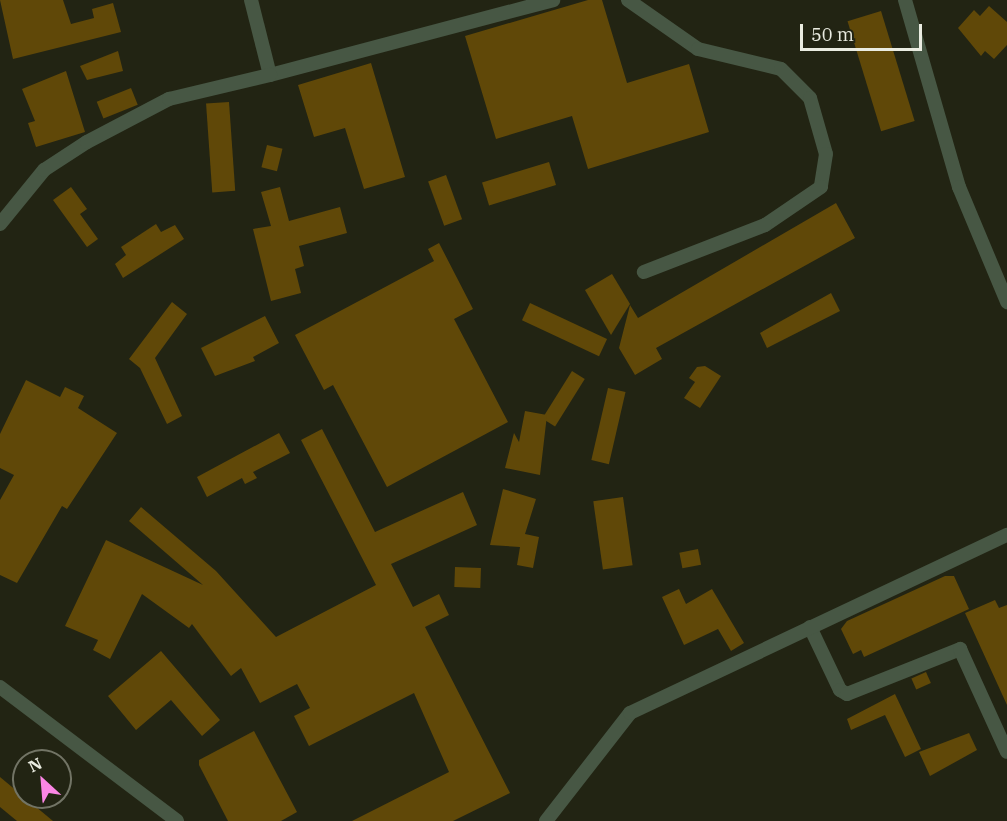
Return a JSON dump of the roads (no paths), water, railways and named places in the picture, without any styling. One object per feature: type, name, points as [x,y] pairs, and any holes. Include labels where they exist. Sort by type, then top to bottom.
[{"type":"street","points":[[251,0],[270,75]]},
{"type":"street","points":[[0,224],[44,170],[87,142],[169,99],[270,75],[553,0]]},
{"type":"street","points":[[628,0],[698,49],[781,69],[810,98],[826,154],[821,187],[765,225],[644,272]]},
{"type":"street","points":[[905,0],[959,187],[1007,302]]},
{"type":"street","points":[[546,821],[630,713],[1007,535]]},
{"type":"street","points":[[810,627],[840,690],[847,694],[960,649],[1007,752]]},
{"type":"street","points":[[0,687],[177,821]]}]
